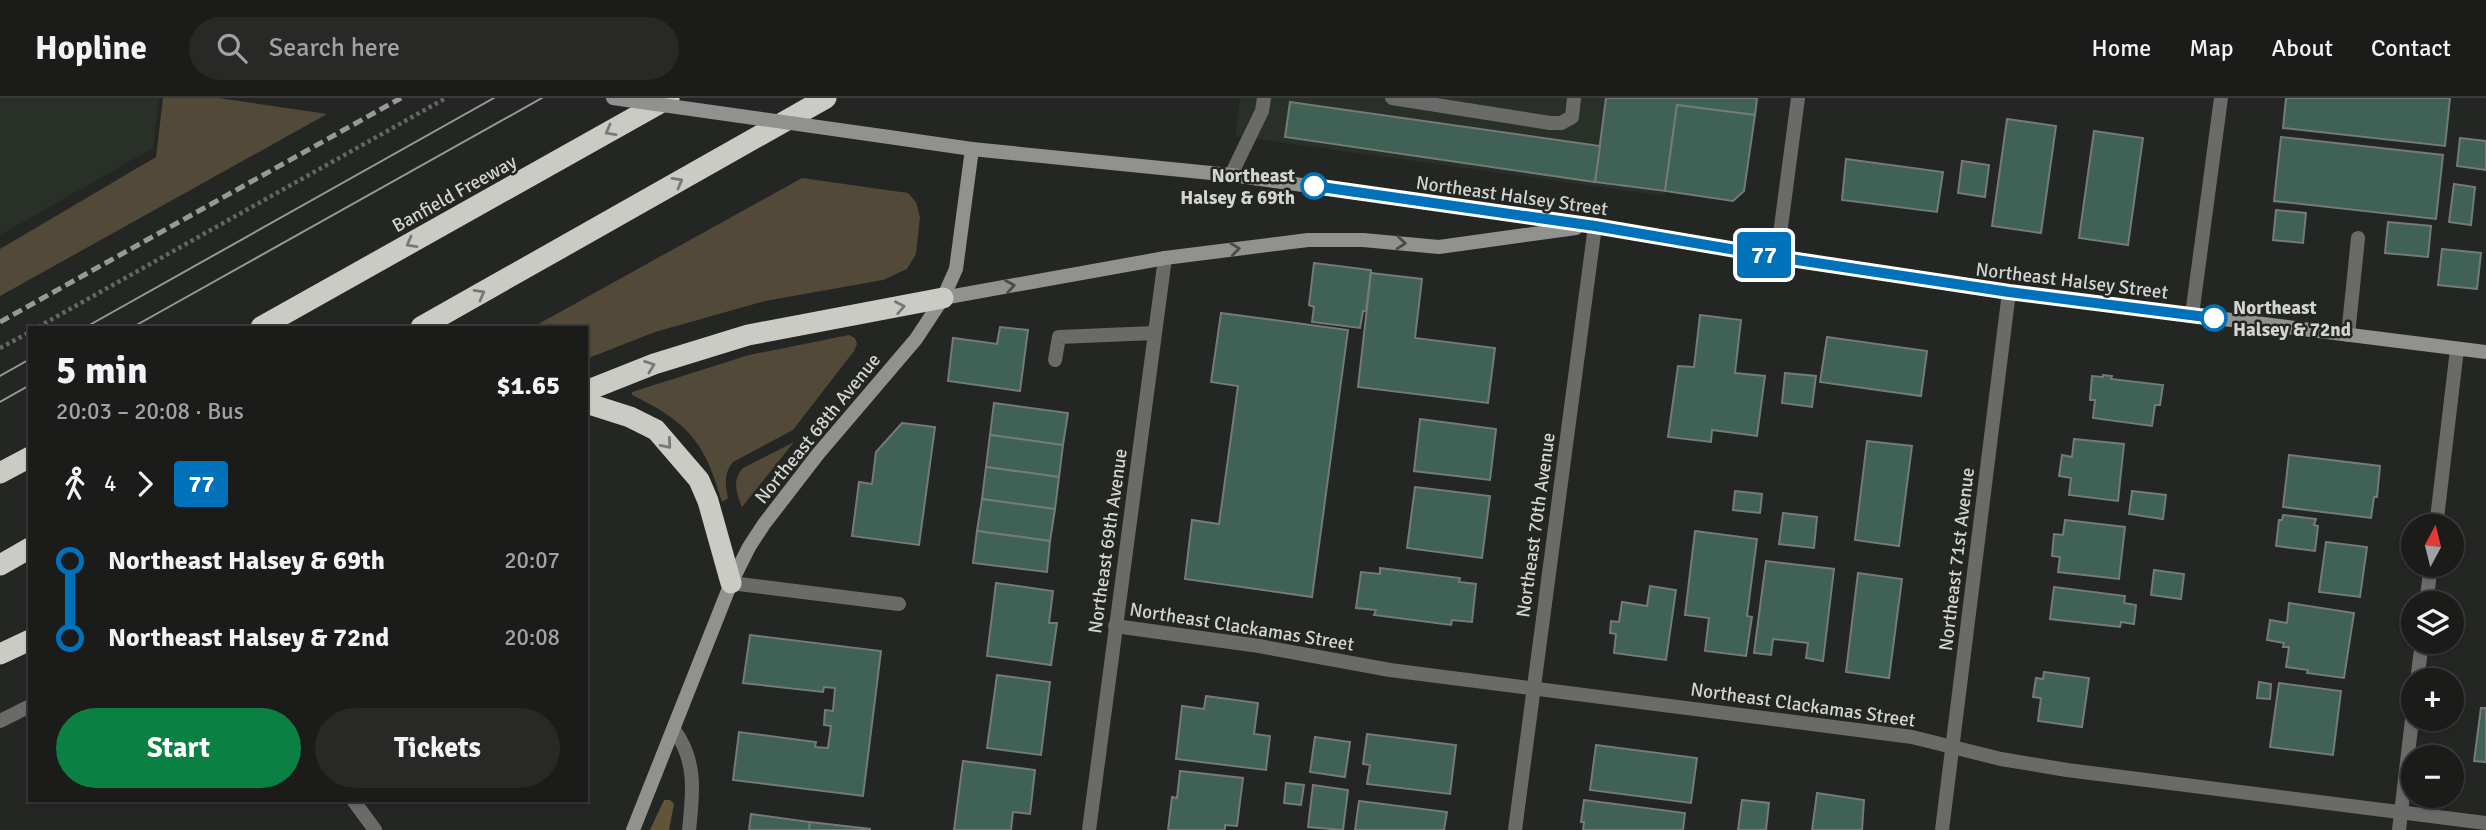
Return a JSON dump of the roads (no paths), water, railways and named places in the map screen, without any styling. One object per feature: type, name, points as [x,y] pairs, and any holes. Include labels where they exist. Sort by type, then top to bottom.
[{"type":"highway","name":"Banfield Freeway","points":[[263,326],[670,98]]},
{"type":"highway","points":[[423,326],[826,98]]},
{"type":"highway","points":[[588,390],[654,364],[748,335],[943,299]]},
{"type":"highway","points":[[588,404],[630,417],[656,430],[699,480],[708,501],[732,583]]},
{"type":"highway","points":[[0,473],[28,458]]},
{"type":"highway","points":[[0,565],[28,549]]},
{"type":"highway","points":[[0,654],[28,641]]},
{"type":"main road","name":"Northeast Halsey Street","points":[[613,98],[972,149],[1231,175],[1595,226],[2009,292],[2486,352]]},
{"type":"main road","name":"Northeast 68th Avenue","points":[[633,830],[749,547],[818,454],[916,339],[943,299],[956,269],[972,149]]},
{"type":"main road","points":[[943,299],[1165,258],[1308,240],[1363,240],[1440,247],[1595,226]]},
{"type":"street","points":[[1231,175],[1262,111],[1264,98]]},
{"type":"street","points":[[1392,98],[1550,123],[1561,123],[1572,117],[1574,98]]},
{"type":"street","points":[[1777,257],[1798,98]]},
{"type":"street","points":[[2192,315],[2221,98]]},
{"type":"street","name":"Northeast 70th Avenue","points":[[1515,830],[1595,226]]},
{"type":"street","points":[[2348,335],[2358,238]]},
{"type":"street","name":"Northeast 69th Avenue","points":[[1089,830],[1165,258]]},
{"type":"street","name":"Northeast 71st Avenue","points":[[1942,830],[2009,292]]},
{"type":"street","points":[[1055,360],[1059,337],[1154,333]]},
{"type":"street","points":[[2437,514],[2457,349]]},
{"type":"street","points":[[732,583],[900,604]]},
{"type":"street","name":"Northeast Clackamas Street","points":[[1115,626],[1259,646],[1390,670],[1912,737],[2001,759],[2067,770],[2486,823]]},
{"type":"street","points":[[0,720],[28,707]]},
{"type":"street","points":[[674,730],[686,746],[691,769],[689,830]]},
{"type":"street","points":[[2399,830],[2411,731]]},
{"type":"street","points":[[354,802],[375,830]]},
{"type":"tram line","points":[[88,326],[494,98]]},
{"type":"tram line","points":[[135,326],[542,98]]},
{"type":"tram line","points":[[0,376],[28,360]]},
{"type":"tram line","points":[[0,402],[28,386]]},
{"type":"railway","points":[[0,322],[401,98]]},
{"type":"place","name":"Northeast Halsey & 69th","points":[[1314,186]]},
{"type":"place","name":"Northeast Halsey & 72nd","points":[[2214,318]]}]
